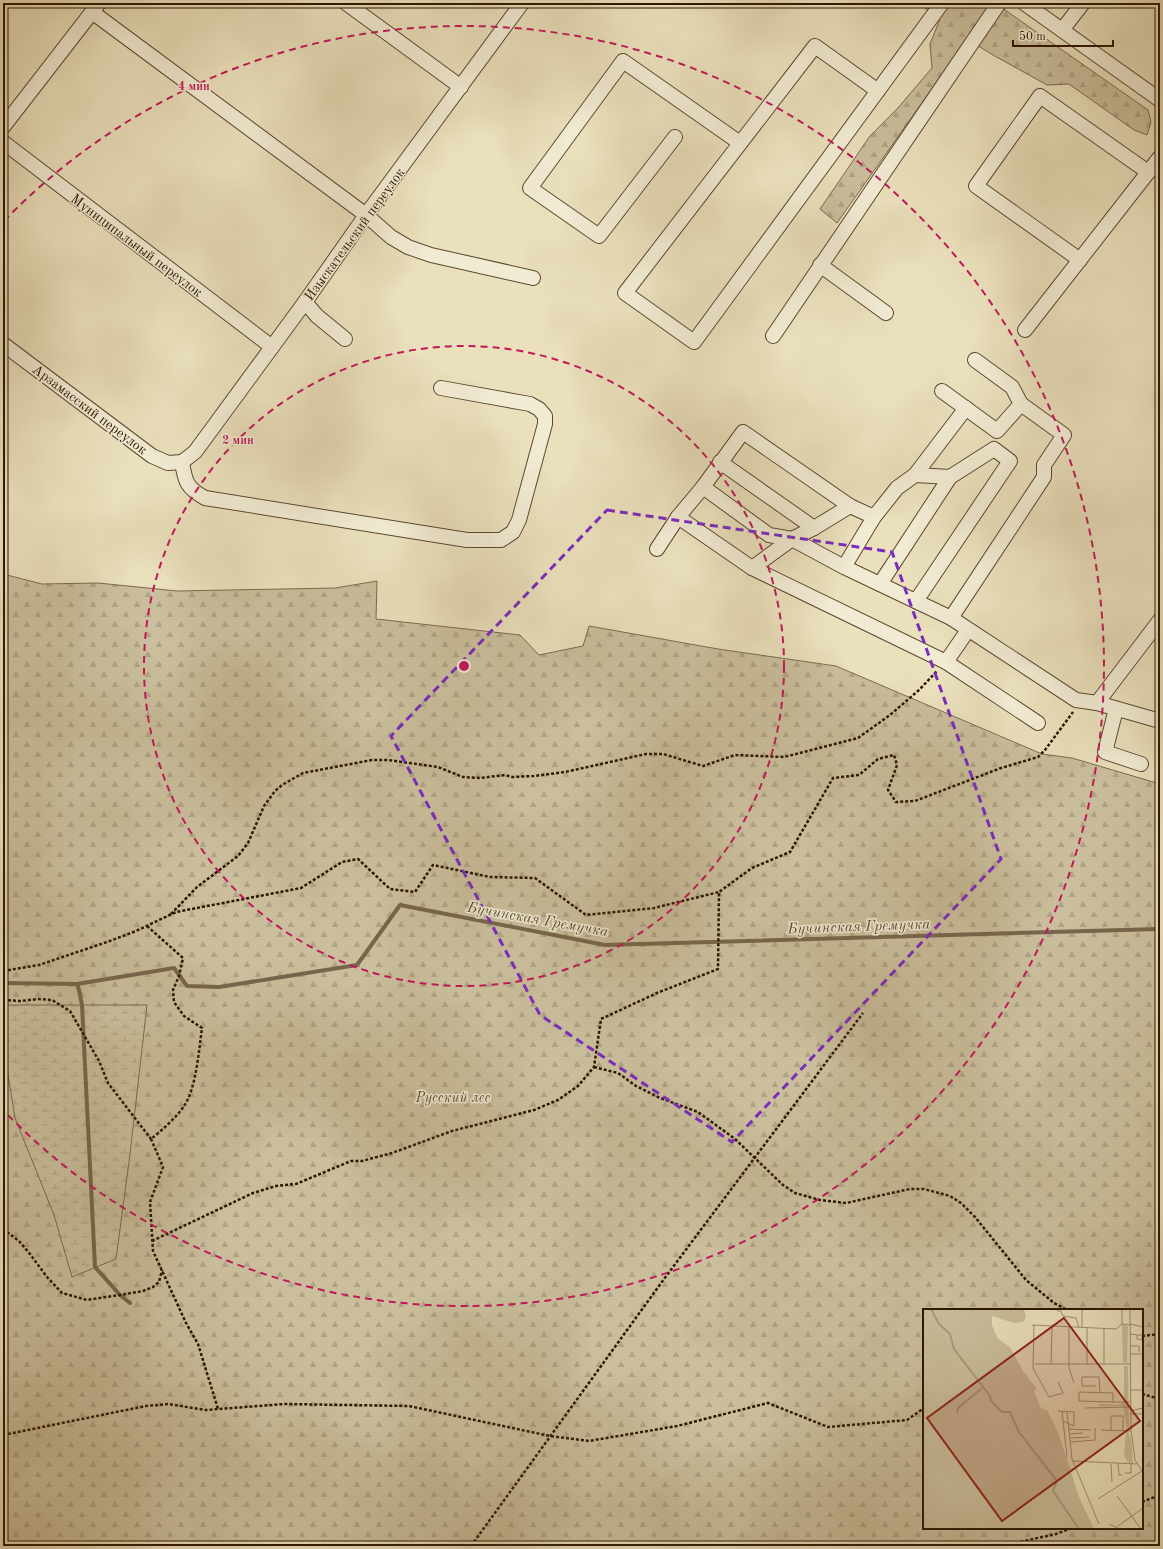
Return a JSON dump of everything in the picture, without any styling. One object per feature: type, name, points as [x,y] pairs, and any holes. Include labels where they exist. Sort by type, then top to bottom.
[{"type":"street","points":[[346,3],[461,86]]},
{"type":"street","name":"Изыскательский переулок","points":[[182,462],[195,452],[305,302],[366,215],[522,3]]},
{"type":"street","points":[[878,91],[815,46],[625,293],[694,342],[878,91],[942,3]]},
{"type":"street","points":[[773,336],[999,3]]},
{"type":"street","points":[[1024,3],[1044,9],[1062,30],[1160,100]]},
{"type":"street","points":[[1062,30],[1083,3]]},
{"type":"street","points":[[3,127],[95,7],[366,215],[391,237],[408,247],[431,255],[533,278]]},
{"type":"street","points":[[675,137],[599,236],[530,188],[623,61],[740,143]]},
{"type":"street","points":[[1080,260],[976,186],[1040,96],[1148,172]]},
{"type":"street","name":"Муниципальный переулок","points":[[3,142],[272,347]]},
{"type":"street","points":[[1026,330],[1160,157]]},
{"type":"street","points":[[820,265],[886,313]]},
{"type":"street","points":[[305,302],[317,316],[344,339]]},
{"type":"street","name":"Арзамасский переулок","points":[[3,344],[152,456],[168,463],[182,462]]},
{"type":"street","points":[[951,618],[1044,477],[1044,465],[1064,435],[1021,404],[1012,387],[975,360]]},
{"type":"street","points":[[182,462],[184,479],[189,487],[205,498],[467,540],[501,540],[513,532],[519,520],[545,424],[545,416],[539,409],[530,404],[441,388]]},
{"type":"street","points":[[942,391],[997,431]]},
{"type":"street","points":[[880,584],[950,477],[994,449],[997,431],[1021,404]]},
{"type":"street","points":[[844,567],[874,517],[898,488],[915,475],[966,408]]},
{"type":"street","points":[[657,549],[678,517],[703,487],[742,432],[850,506],[874,517]]},
{"type":"street","points":[[916,602],[1010,461],[994,449]]},
{"type":"street","points":[[720,462],[814,528]]},
{"type":"street","points":[[915,475],[950,477]]},
{"type":"street","points":[[703,487],[769,536],[792,539],[844,567],[951,618],[1076,700],[1097,703],[1160,721]]},
{"type":"street","points":[[752,568],[792,539],[814,528],[850,506]]},
{"type":"street","points":[[678,517],[752,568],[946,662],[1038,723]]},
{"type":"street","points":[[1097,703],[1160,620]]},
{"type":"street","points":[[946,662],[968,630]]},
{"type":"street","points":[[1116,709],[1104,752],[1141,764]]},
{"type":"path","points":[[171,914],[197,887],[238,856],[248,843],[264,806],[275,791],[282,785],[303,773],[368,760],[388,760],[438,768],[463,777],[480,778],[505,775],[512,777],[534,776],[569,771],[646,754],[662,754],[703,766],[735,755],[776,758],[792,756],[858,738],[890,715],[913,695],[946,662]]},
{"type":"path","points":[[3,971],[39,965],[107,942],[147,926],[176,912],[301,888],[342,862],[358,859],[390,889],[415,892],[433,865],[490,878],[535,878],[586,915],[654,908],[719,892],[752,868],[790,852],[833,778],[859,775],[878,759],[894,755],[897,765],[888,790],[896,802],[916,801],[1001,768],[1038,757],[1082,701]]},
{"type":"path","points":[[152,1241],[253,1193],[276,1186],[296,1184],[351,1161],[362,1161],[382,1156],[452,1131],[541,1107],[565,1096],[578,1086],[594,1067],[601,1019],[657,993],[718,969],[719,892]]},
{"type":"path","points":[[147,926],[183,958],[179,976],[173,990],[174,1002],[184,1016],[202,1028],[199,1055],[192,1089],[184,1106],[151,1139]]},
{"type":"path","points":[[3,1000],[52,1000],[70,1011],[99,1062],[108,1083],[151,1139],[163,1168],[150,1202],[153,1250],[186,1323],[198,1344],[218,1409]]},
{"type":"path","points":[[470,1546],[754,1158],[863,1013]]},
{"type":"path","points":[[594,1067],[618,1073],[636,1086],[660,1098],[698,1112],[735,1139],[783,1185],[795,1194],[813,1199],[846,1203],[903,1190],[917,1189],[937,1192],[950,1196],[961,1203],[975,1217],[1026,1280],[1065,1309]]},
{"type":"path","points":[[3,1229],[19,1241],[47,1277],[62,1293],[87,1300],[128,1294],[153,1287],[159,1282],[162,1269]]},
{"type":"path","points":[[1143,1336],[1160,1334]]},
{"type":"path","points":[[1143,1394],[1160,1399]]},
{"type":"path","points":[[3,1435],[146,1406],[168,1404],[206,1410],[284,1404],[409,1406],[550,1436],[590,1441],[677,1426],[768,1403],[828,1427],[907,1420],[923,1409]]},
{"type":"path","points":[[1143,1502],[1160,1495]]},
{"type":"path","points":[[1001,1546],[1056,1534],[1069,1529]]},
{"type":"path","points":[[474,1541],[482,1546]]},
{"type":"highlighted area","points":[[607,510],[892,552],[1001,859],[732,1142],[540,1015],[391,736]]},
{"type":"green space","points":[[918,3],[995,3],[1148,110],[1151,122],[1147,135],[1134,130],[1069,84],[1047,85],[967,39],[837,223],[820,209],[870,136],[897,109],[932,68],[930,44],[940,19]]},
{"type":"green space","name":"Русский лес","points":[[3,574],[42,584],[98,583],[177,591],[335,588],[377,581],[376,619],[520,635],[539,655],[583,646],[589,626],[718,649],[836,666],[1042,754],[1072,758],[1160,784],[1160,1546],[3,1546]]},
{"type":"green space","points":[[3,1005],[147,1005],[116,1259],[72,1277],[54,1215],[15,1118],[3,1043]]},
{"type":"waterway","name":"Бучинская Гремучка","points":[[3,983],[77,984],[174,968],[187,986],[219,987],[357,965],[400,905],[605,945],[1158,929],[1160,932]]},
{"type":"waterway","points":[[77,984],[82,1005],[95,1267],[120,1295],[130,1303]]}]
